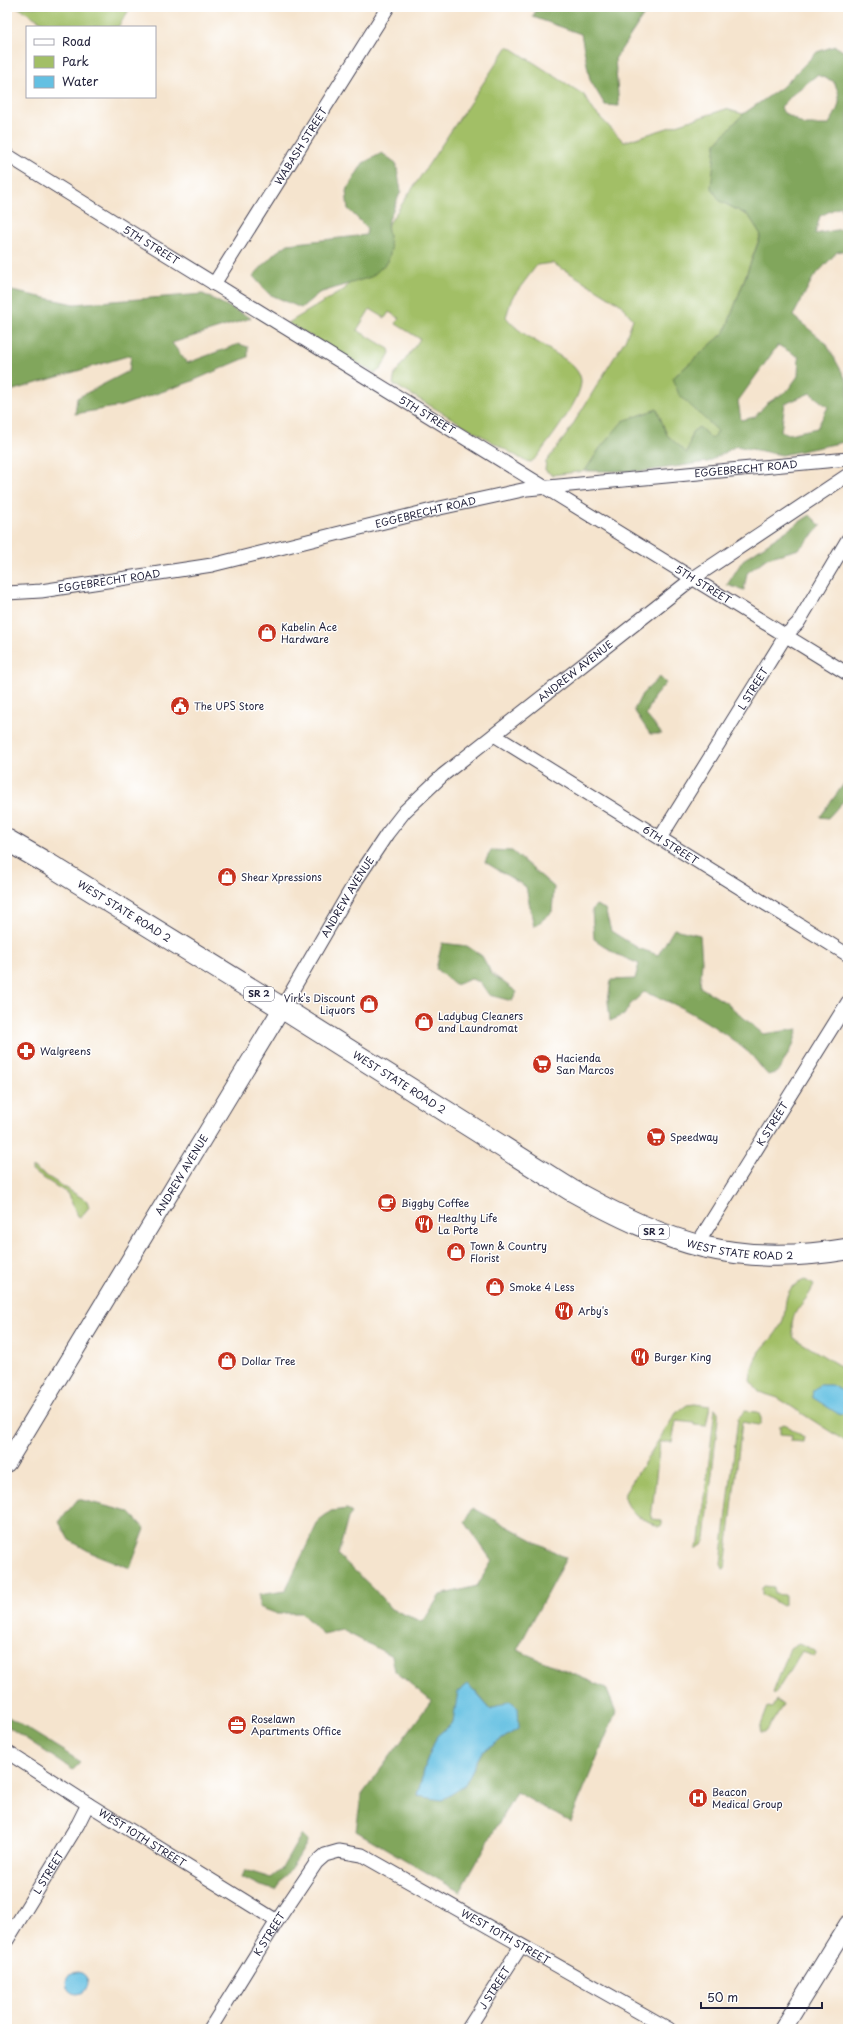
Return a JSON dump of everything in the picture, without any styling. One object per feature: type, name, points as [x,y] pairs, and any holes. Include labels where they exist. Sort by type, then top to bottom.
[{"type":"main road","name":"WEST STATE ROAD 2","points":[[7,840],[282,1008],[571,1190],[611,1212],[653,1232],[696,1246],[742,1254],[773,1257],[816,1255],[848,1249]]},
{"type":"street","name":"WABASH STREET","points":[[214,284],[388,7]]},
{"type":"street","name":"5TH STREET","points":[[7,155],[848,674]]},
{"type":"street","name":"EGGEBRECHT ROAD","points":[[7,593],[41,591],[212,565],[440,508],[527,489],[848,459]]},
{"type":"street","name":"ANDREW AVENUE","points":[[7,1462],[282,1008],[357,879],[387,834],[405,811],[443,774],[692,578],[848,475]]},
{"type":"street","name":"L STREET","points":[[660,838],[786,635],[798,622],[848,539]]},
{"type":"street","name":"6TH STREET","points":[[494,735],[848,955]]},
{"type":"street","name":"K STREET","points":[[696,1246],[848,1002]]},
{"type":"street","name":"WEST 10TH STREET","points":[[7,1752],[88,1804],[278,1921]]},
{"type":"street","name":"L STREET","points":[[7,1940],[78,1824],[88,1804]]},
{"type":"street","name":"K STREET","points":[[210,2029],[278,1921],[321,1858],[339,1850]]},
{"type":"street","name":"WEST 10TH STREET","points":[[339,1850],[362,1855],[669,2029]]},
{"type":"street","points":[[783,2029],[848,1924]]},
{"type":"street","name":"J STREET","points":[[468,2029],[521,1946]]},
{"type":"green space","points":[[17,7],[131,7],[119,26],[48,26]]},
{"type":"green space","points":[[537,7],[649,7],[615,59],[619,106],[605,105],[590,80],[581,34],[533,17]]},
{"type":"green space","points":[[508,46],[584,95],[594,111],[624,142],[726,109],[743,114],[716,143],[720,201],[749,216],[761,234],[725,332],[673,378],[718,431],[712,439],[699,427],[692,432],[687,454],[667,435],[656,409],[600,448],[585,471],[552,475],[545,470],[546,462],[567,434],[625,340],[633,319],[620,304],[552,263],[537,265],[512,298],[506,317],[523,333],[573,366],[580,376],[581,384],[573,405],[566,417],[538,456],[531,462],[525,461],[393,384],[395,374],[420,339],[396,324],[399,318],[389,312],[385,318],[370,309],[357,330],[389,349],[390,353],[381,369],[375,373],[288,323],[345,289]]},
{"type":"green space","points":[[835,46],[848,54],[848,250],[837,252],[813,278],[793,316],[826,343],[848,383],[848,437],[844,442],[782,455],[736,446],[708,462],[646,471],[585,471],[600,448],[623,421],[657,409],[667,435],[687,453],[692,432],[699,427],[712,439],[718,431],[679,395],[673,378],[725,332],[761,235],[749,216],[720,201],[711,187],[716,143],[743,114],[781,88],[817,52]],"holes":[[[817,75],[833,81],[838,93],[839,104],[828,125],[804,125],[783,112],[781,107],[793,94]],[[841,206],[844,220],[842,229],[815,234],[820,216]],[[778,345],[799,357],[798,376],[787,391],[766,404],[755,417],[741,420],[738,401]],[[810,393],[828,407],[817,428],[789,434],[781,431],[785,404]]]},
{"type":"green space","points":[[382,153],[396,163],[401,191],[387,224],[391,249],[388,262],[371,277],[319,293],[301,308],[269,294],[253,276],[275,253],[288,244],[366,235],[367,228],[348,209],[346,191],[363,163]]},
{"type":"green space","points":[[7,290],[74,304],[203,294],[251,318],[172,343],[187,363],[239,344],[248,347],[248,357],[190,382],[121,406],[75,414],[77,398],[129,371],[131,355],[7,392]]},
{"type":"green space","points":[[810,515],[821,526],[799,549],[767,558],[747,573],[744,590],[727,585],[743,560]]},
{"type":"green space","points":[[660,677],[666,683],[654,697],[646,715],[662,734],[650,734],[634,710],[642,694]]},
{"type":"green space","points":[[848,778],[848,796],[828,818],[820,817]]},
{"type":"green space","points":[[491,850],[512,851],[554,887],[552,912],[534,927],[526,887],[485,862]]},
{"type":"green space","points":[[596,905],[605,909],[611,931],[638,948],[658,955],[674,929],[700,935],[702,961],[700,987],[725,1002],[763,1034],[798,1029],[793,1045],[778,1072],[768,1075],[748,1052],[712,1025],[672,1003],[644,992],[630,1005],[624,1015],[610,1021],[608,1001],[611,980],[635,979],[639,964],[616,954],[594,939],[592,910]]},
{"type":"green space","points":[[442,943],[467,946],[482,956],[492,974],[517,992],[512,1001],[489,995],[480,982],[471,979],[455,985],[436,969]]},
{"type":"green space","points":[[32,1167],[87,1201],[89,1207],[81,1217],[78,1216],[67,1193],[32,1171]]},
{"type":"green space","points":[[805,1280],[814,1285],[794,1315],[792,1329],[794,1338],[848,1371],[848,1443],[778,1398],[759,1392],[750,1381],[755,1360],[779,1329],[783,1320],[788,1293],[795,1285]]},
{"type":"green space","points":[[695,1404],[710,1406],[706,1426],[676,1421],[672,1442],[660,1442],[651,1519],[662,1520],[662,1525],[658,1527],[631,1510],[627,1505],[625,1493],[676,1413],[687,1405]]},
{"type":"green space","points":[[715,1408],[718,1412],[718,1418],[705,1539],[702,1545],[695,1549],[700,1540]]},
{"type":"green space","points":[[745,1411],[758,1412],[761,1418],[761,1423],[758,1425],[742,1422],[725,1569],[723,1569],[721,1564],[738,1418]]},
{"type":"green space","points":[[784,1424],[804,1437],[803,1442],[791,1441],[792,1435],[780,1434],[780,1426]]},
{"type":"green space","points":[[78,1499],[129,1512],[145,1529],[130,1568],[92,1553],[69,1540],[59,1522]]},
{"type":"green space","points":[[473,1508],[566,1558],[517,1650],[606,1688],[616,1712],[570,1822],[516,1792],[460,1892],[356,1831],[361,1796],[431,1701],[395,1671],[392,1656],[342,1630],[323,1634],[301,1613],[275,1613],[259,1607],[259,1595],[285,1591],[319,1520],[331,1511],[347,1509],[352,1513],[348,1518],[338,1555],[374,1589],[391,1609],[423,1622],[440,1595],[477,1586],[492,1561],[465,1522]],"holes":[[[475,1691],[491,1710],[509,1701],[519,1728],[481,1753],[464,1786],[417,1797],[427,1760],[437,1736],[453,1722]]]},
{"type":"green space","points":[[764,1586],[774,1587],[774,1594],[785,1595],[785,1605],[782,1606],[762,1594],[762,1588]]},
{"type":"green space","points":[[799,1643],[815,1651],[816,1654],[814,1657],[802,1651],[775,1694],[773,1693],[790,1648]]},
{"type":"green space","points":[[776,1700],[783,1705],[766,1732],[761,1732],[760,1728],[768,1707],[772,1708]]},
{"type":"green space","points":[[7,1716],[73,1757],[80,1763],[73,1770],[7,1726]]},
{"type":"green space","points":[[301,1835],[308,1841],[298,1858],[275,1890],[260,1886],[242,1877],[245,1870],[271,1878],[281,1870]]},
{"type":"water","points":[[819,1385],[831,1385],[848,1394],[848,1411],[840,1415],[812,1397],[813,1390]]},
{"type":"water","points":[[468,1684],[491,1710],[509,1701],[518,1708],[519,1728],[481,1753],[464,1786],[442,1800],[417,1796],[427,1760],[437,1736],[453,1722],[458,1692]]},
{"type":"water","points":[[77,1972],[85,1975],[88,1983],[85,1991],[77,1994],[69,1991],[66,1983],[69,1975]]},
{"type":"place","name":"Kabelin Ace Hardware","points":[[267,633]]},
{"type":"place","name":"The UPS Store","points":[[180,706]]},
{"type":"place","name":"Shear Xpressions","points":[[227,877]]},
{"type":"place","name":"Virk's Discount Liquors","points":[[369,1004]]},
{"type":"place","name":"Ladybug Cleaners and Laundromat","points":[[424,1022]]},
{"type":"place","name":"Walgreens","points":[[26,1051]]},
{"type":"place","name":"Hacienda San Marcos","points":[[542,1064]]},
{"type":"place","name":"Speedway","points":[[656,1137]]},
{"type":"place","name":"Biggby Coffee","points":[[387,1203]]},
{"type":"place","name":"Healthy Life La Porte","points":[[424,1224]]},
{"type":"place","name":"Town & Country Florist","points":[[456,1252]]},
{"type":"place","name":"Smoke 4 Less","points":[[495,1287]]},
{"type":"place","name":"Arby's","points":[[564,1311]]},
{"type":"place","name":"Burger King","points":[[640,1357]]},
{"type":"place","name":"Dollar Tree","points":[[227,1361]]},
{"type":"place","name":"Roselawn Apartments Office","points":[[237,1725]]},
{"type":"place","name":"Beacon Medical Group","points":[[698,1798]]}]
